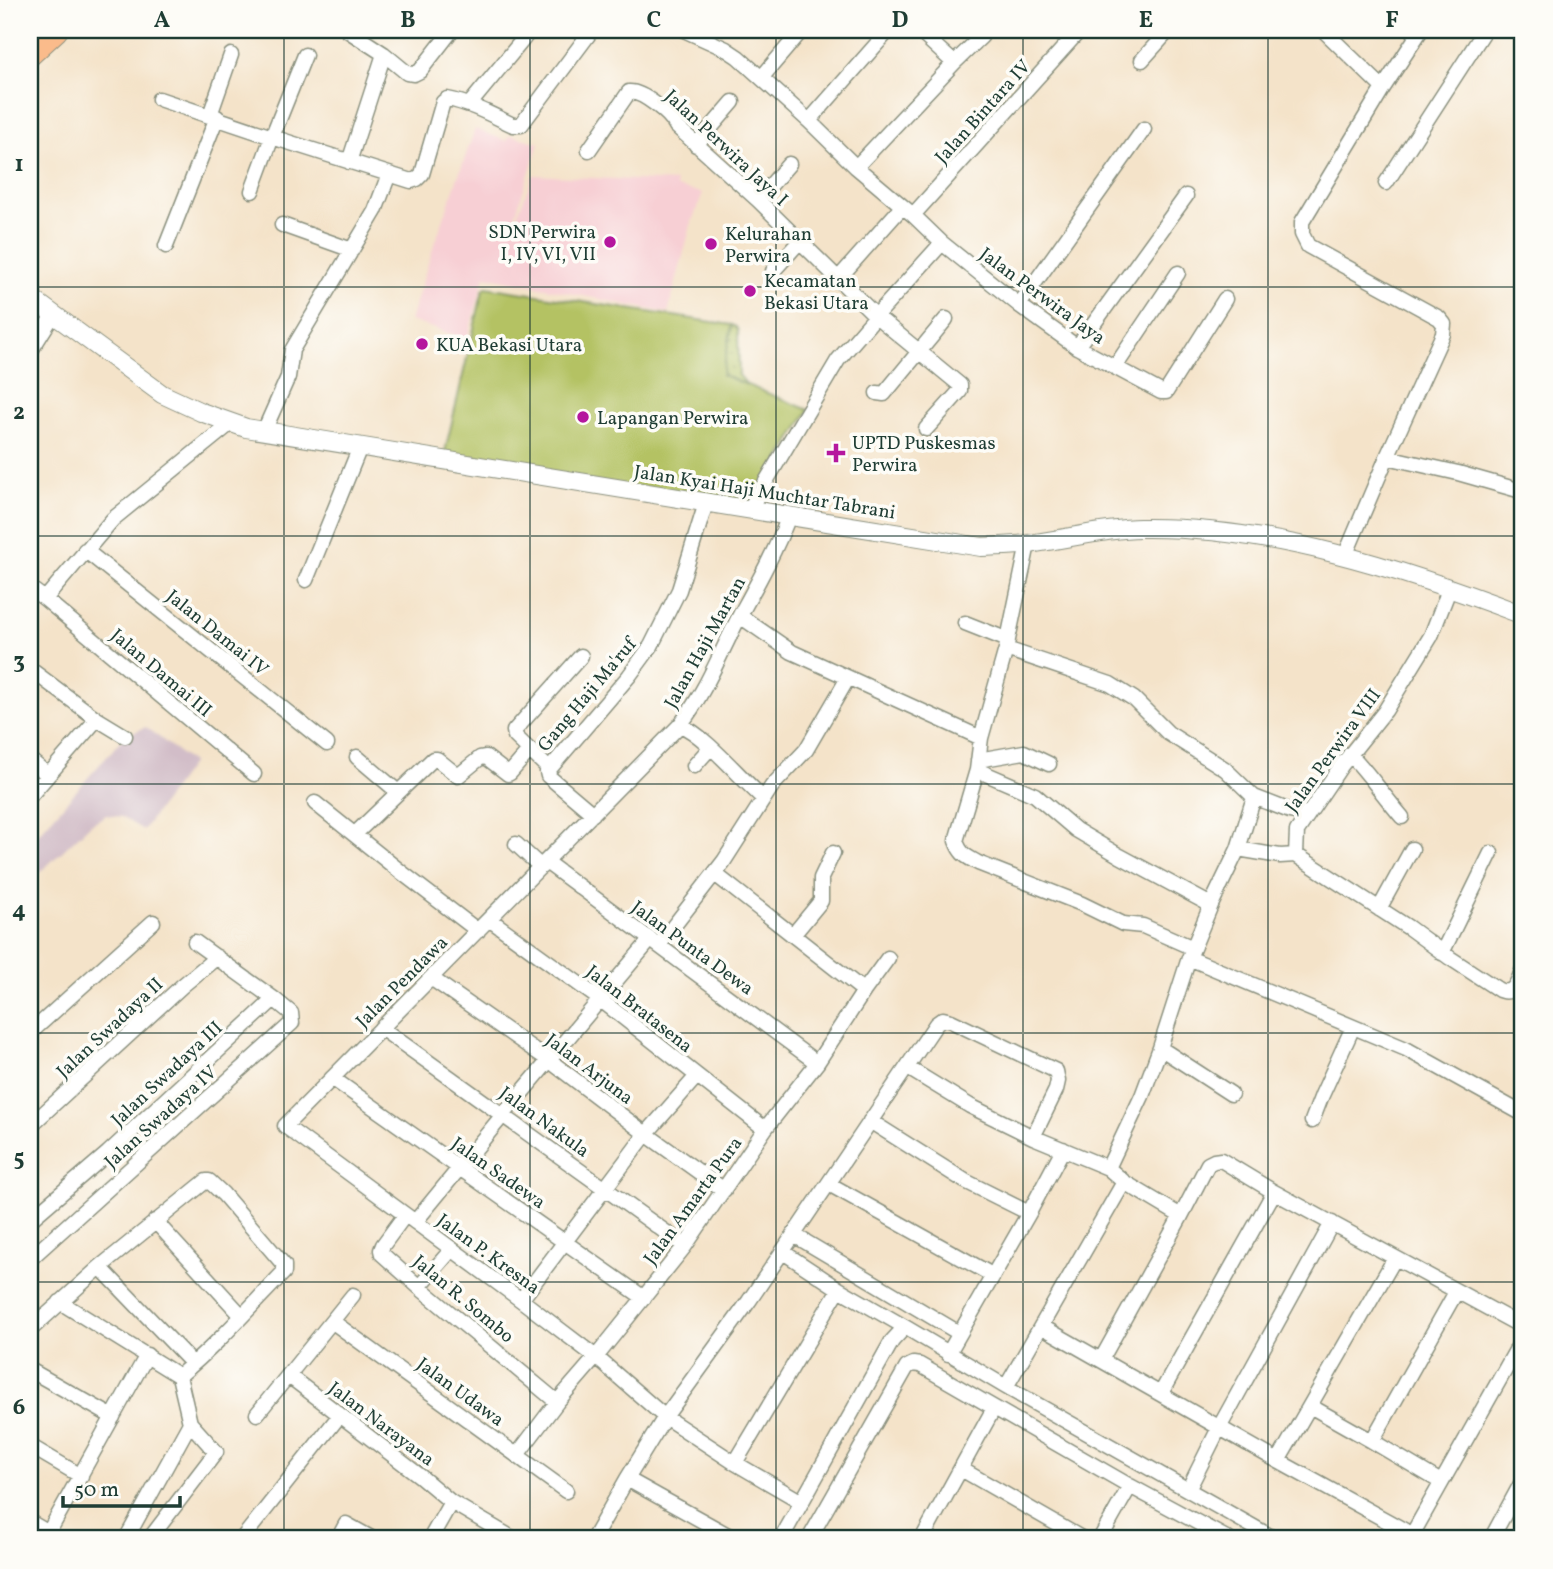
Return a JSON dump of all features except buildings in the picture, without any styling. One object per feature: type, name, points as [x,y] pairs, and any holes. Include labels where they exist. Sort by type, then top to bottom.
[{"type":"main road","points":[[30,54],[56,30]]},
{"type":"street","points":[[347,30],[407,72],[414,74],[420,71],[452,30]]},
{"type":"street","points":[[469,105],[530,30]]},
{"type":"street","points":[[159,99],[272,138],[411,181],[422,174],[443,103],[447,99],[469,105],[513,125],[521,125],[592,30]]},
{"type":"street","name":"Jalan Perwira Jaya","points":[[684,30],[726,49],[762,77],[856,167],[942,243],[1019,305],[1077,347],[1161,392],[1166,392],[1224,299]]},
{"type":"street","points":[[762,77],[802,30]]},
{"type":"street","points":[[809,121],[889,30]]},
{"type":"street","points":[[918,30],[954,64]]},
{"type":"street","points":[[1142,60],[1169,30]]},
{"type":"street","points":[[1323,30],[1383,88]]},
{"type":"street","points":[[1345,556],[1443,334],[1444,324],[1439,318],[1308,246],[1301,234],[1303,222],[1421,30]]},
{"type":"street","points":[[1386,183],[1485,30]]},
{"type":"street","name":"Jalan Bintara IV","points":[[838,279],[908,211],[1079,32]]},
{"type":"street","points":[[856,167],[981,37]]},
{"type":"street","points":[[349,162],[384,54]]},
{"type":"street","points":[[166,246],[213,116],[231,55]]},
{"type":"street","points":[[252,191],[305,55]]},
{"type":"street","name":"Jalan Perwira Jaya I","points":[[589,150],[626,95],[633,91],[672,118],[676,126],[758,200],[876,316],[960,385],[961,388],[926,429]]},
{"type":"street","points":[[696,145],[733,102]]},
{"type":"street","points":[[1019,305],[1144,129]]},
{"type":"street","points":[[758,200],[789,164]]},
{"type":"street","points":[[264,431],[288,377],[292,350],[374,211],[389,174]]},
{"type":"street","points":[[1077,347],[1186,196]]},
{"type":"street","points":[[282,225],[352,250]]},
{"type":"street","points":[[773,271],[800,241]]},
{"type":"street","points":[[750,510],[838,360],[942,243]]},
{"type":"street","points":[[1115,367],[1178,273]]},
{"type":"street","name":"Jalan Kyai Haji Muchtar Tabrani","points":[[30,297],[162,394],[231,423],[264,431],[981,547],[1028,544],[1139,528],[1206,531],[1270,540],[1397,570],[1523,615]]},
{"type":"street","points":[[30,352],[53,315]]},
{"type":"street","points":[[877,393],[884,394],[946,319]]},
{"type":"street","points":[[45,599],[109,523],[231,423]]},
{"type":"street","points":[[306,580],[360,447]]},
{"type":"street","points":[[1387,457],[1458,473],[1523,494]]},
{"type":"street","name":"Gang Haji Ma'ruf","points":[[593,814],[548,776],[547,772],[590,724],[651,646],[679,590],[706,503]]},
{"type":"street","name":"Jalan Haji Martan","points":[[543,865],[680,725],[693,708],[778,545],[789,516]]},
{"type":"street","points":[[1028,544],[1007,645],[956,841],[962,854],[1123,924],[1143,926],[1191,953],[1406,1049],[1523,1114]]},
{"type":"street","name":"Jalan Damai IV","points":[[85,550],[327,744]]},
{"type":"street","name":"Jalan Perwira VIII","points":[[1296,855],[1297,831],[1350,754],[1385,711],[1431,636],[1450,587]]},
{"type":"street","name":"Jalan Damai III","points":[[30,588],[254,775]]},
{"type":"street","points":[[740,615],[792,652],[981,738]]},
{"type":"street","points":[[965,623],[1007,645],[1110,684],[1134,699],[1168,733],[1225,769],[1254,797],[1290,811],[1308,814]]},
{"type":"street","points":[[549,769],[515,736],[514,731],[581,656]]},
{"type":"street","points":[[30,669],[97,719],[125,736]]},
{"type":"street","points":[[410,1218],[460,1168],[601,1000],[715,874],[772,786],[806,750],[848,678]]},
{"type":"street","points":[[30,796],[97,719]]},
{"type":"street","points":[[680,725],[710,748],[763,799]]},
{"type":"street","points":[[694,766],[710,748]]},
{"type":"street","points":[[355,834],[433,759],[437,759],[458,776],[480,758],[486,757],[510,774],[530,750]]},
{"type":"street","points":[[977,765],[1024,752],[1049,764]]},
{"type":"street","points":[[1350,754],[1402,817]]},
{"type":"street","points":[[357,757],[398,792]]},
{"type":"street","points":[[30,760],[48,775]]},
{"type":"street","points":[[977,765],[1035,795],[1076,830],[1211,905]]},
{"type":"street","points":[[1108,1168],[1142,1096],[1191,953],[1238,849],[1254,797]]},
{"type":"street","points":[[315,803],[478,931]]},
{"type":"street","name":"Jalan Punta Dewa","points":[[516,844],[655,942],[817,1063]]},
{"type":"street","points":[[1238,849],[1280,856],[1296,855],[1499,990],[1506,992],[1514,988],[1523,969]]},
{"type":"street","points":[[1379,909],[1412,849]]},
{"type":"street","points":[[793,935],[821,901],[821,878],[832,853]]},
{"type":"street","points":[[1442,953],[1491,853]]},
{"type":"street","name":"Jalan Pendawa","points":[[285,1126],[543,865]]},
{"type":"street","points":[[715,874],[864,991]]},
{"type":"street","name":"Jalan Bratasena","points":[[489,919],[601,1000],[765,1129]]},
{"type":"street","points":[[30,1033],[153,922]]},
{"type":"street","points":[[195,942],[274,999]]},
{"type":"street","name":"Jalan Swadaya II","points":[[30,1126],[217,957]]},
{"type":"street","name":"Jalan Amarta Pura","points":[[517,1455],[685,1246],[765,1129],[817,1063],[887,958]]},
{"type":"street","name":"Jalan Arjuna","points":[[431,978],[550,1061],[724,1190]]},
{"type":"street","name":"Jalan Swadaya III","points":[[30,1220],[108,1153],[274,999]]},
{"type":"street","name":"Jalan Swadaya IV","points":[[30,1259],[292,1023],[291,1013],[274,999]]},
{"type":"street","points":[[597,1538],[627,1479],[665,1417],[783,1252],[936,1024],[943,1020],[951,1021],[1056,1071],[1056,1090],[1033,1137]]},
{"type":"street","points":[[1312,1121],[1353,1027]]},
{"type":"street","name":"Jalan Nakula","points":[[381,1028],[685,1246]]},
{"type":"street","points":[[1160,1048],[1231,1094]]},
{"type":"street","points":[[908,1068],[970,1106],[1033,1137],[1108,1168],[1124,1182],[1181,1216]]},
{"type":"street","points":[[521,1300],[646,1134],[697,1076]]},
{"type":"street","name":"Jalan Sadewa","points":[[332,1078],[644,1298]]},
{"type":"street","points":[[870,1121],[965,1181],[1029,1213]]},
{"type":"street","name":"Jalan P. Kresna","points":[[285,1126],[596,1357],[665,1417],[735,1463],[802,1502]]},
{"type":"street","points":[[947,1353],[1063,1149]]},
{"type":"street","points":[[1101,1360],[1208,1164],[1221,1160],[1273,1192],[1523,1327]]},
{"type":"street","points":[[30,1330],[100,1267],[206,1181],[223,1194],[285,1267],[284,1272],[242,1316],[179,1376]]},
{"type":"street","points":[[1006,1387],[1124,1182]]},
{"type":"street","points":[[829,1184],[992,1275]]},
{"type":"street","points":[[1161,1393],[1273,1192]]},
{"type":"street","name":"Jalan R. Sombo","points":[[410,1218],[383,1245],[382,1254],[557,1402]]},
{"type":"street","points":[[155,1222],[242,1316]]},
{"type":"street","points":[[1188,1490],[1219,1427],[1332,1223]]},
{"type":"street","points":[[794,1235],[959,1333]]},
{"type":"street","points":[[419,1287],[452,1249]]},
{"type":"street","points":[[783,1252],[839,1289],[947,1353],[1275,1539]]},
{"type":"street","points":[[1278,1461],[1395,1258]]},
{"type":"street","points":[[100,1267],[193,1364]]},
{"type":"street","points":[[735,1463],[839,1289]]},
{"type":"street","points":[[1372,1441],[1456,1292]]},
{"type":"street","points":[[257,1414],[353,1295]]},
{"type":"street","points":[[60,1302],[179,1376],[190,1423],[216,1452],[153,1538],[135,1523]]},
{"type":"street","name":"Jalan Udawa","points":[[333,1322],[566,1492]]},
{"type":"street","points":[[1041,1325],[1416,1537],[1441,1482],[1523,1338]]},
{"type":"street","points":[[781,1539],[892,1341],[905,1327]]},
{"type":"street","points":[[30,1522],[47,1536],[147,1355]]},
{"type":"street","points":[[809,1539],[907,1367],[913,1364],[920,1365],[1228,1539]]},
{"type":"street","points":[[30,1370],[113,1417]]},
{"type":"street","name":"Jalan Narayana","points":[[289,1376],[451,1502],[514,1539]]},
{"type":"street","points":[[1310,1406],[1441,1482]]},
{"type":"street","points":[[928,1537],[994,1408]]},
{"type":"street","points":[[242,1539],[340,1415]]},
{"type":"street","points":[[126,1539],[190,1423]]},
{"type":"street","points":[[30,1446],[81,1475]]},
{"type":"street","points":[[961,1469],[1083,1539]]},
{"type":"street","points":[[1146,1494],[1158,1473]]},
{"type":"street","points":[[627,1479],[735,1539]]},
{"type":"street","points":[[1491,1539],[1523,1480]]},
{"type":"street","points":[[1100,1539],[1130,1486]]},
{"type":"street","points":[[430,1539],[451,1502]]},
{"type":"street","points":[[338,1539],[346,1524],[373,1539]]},
{"type":"shaded area","points":[[475,129],[507,141],[510,135],[539,143],[514,219],[517,219],[533,175],[676,182],[676,187],[703,193],[692,221],[668,313],[485,276],[467,339],[410,321]]},
{"type":"shaded area","points":[[146,727],[192,763],[143,830],[122,817],[106,815],[91,824],[30,882],[30,843],[125,736]]},
{"type":"green space","name":"Lapangan Perwira","points":[[486,287],[732,325],[722,375],[809,410],[749,510],[443,460],[483,290]]},
{"type":"green space","points":[[732,325],[738,331],[739,375],[747,385],[721,375]]},
{"type":"place","name":"SDN Perwira I, IV, VI, VII","points":[[610,242]]},
{"type":"place","name":"Kelurahan Perwira","points":[[711,244]]},
{"type":"place","name":"Kecamatan Bekasi Utara","points":[[750,291]]},
{"type":"place","name":"KUA Bekasi Utara","points":[[422,344]]},
{"type":"place","name":"Lapangan Perwira","points":[[583,417]]},
{"type":"place","name":"UPTD Puskesmas Perwira","points":[[836,453]]}]
